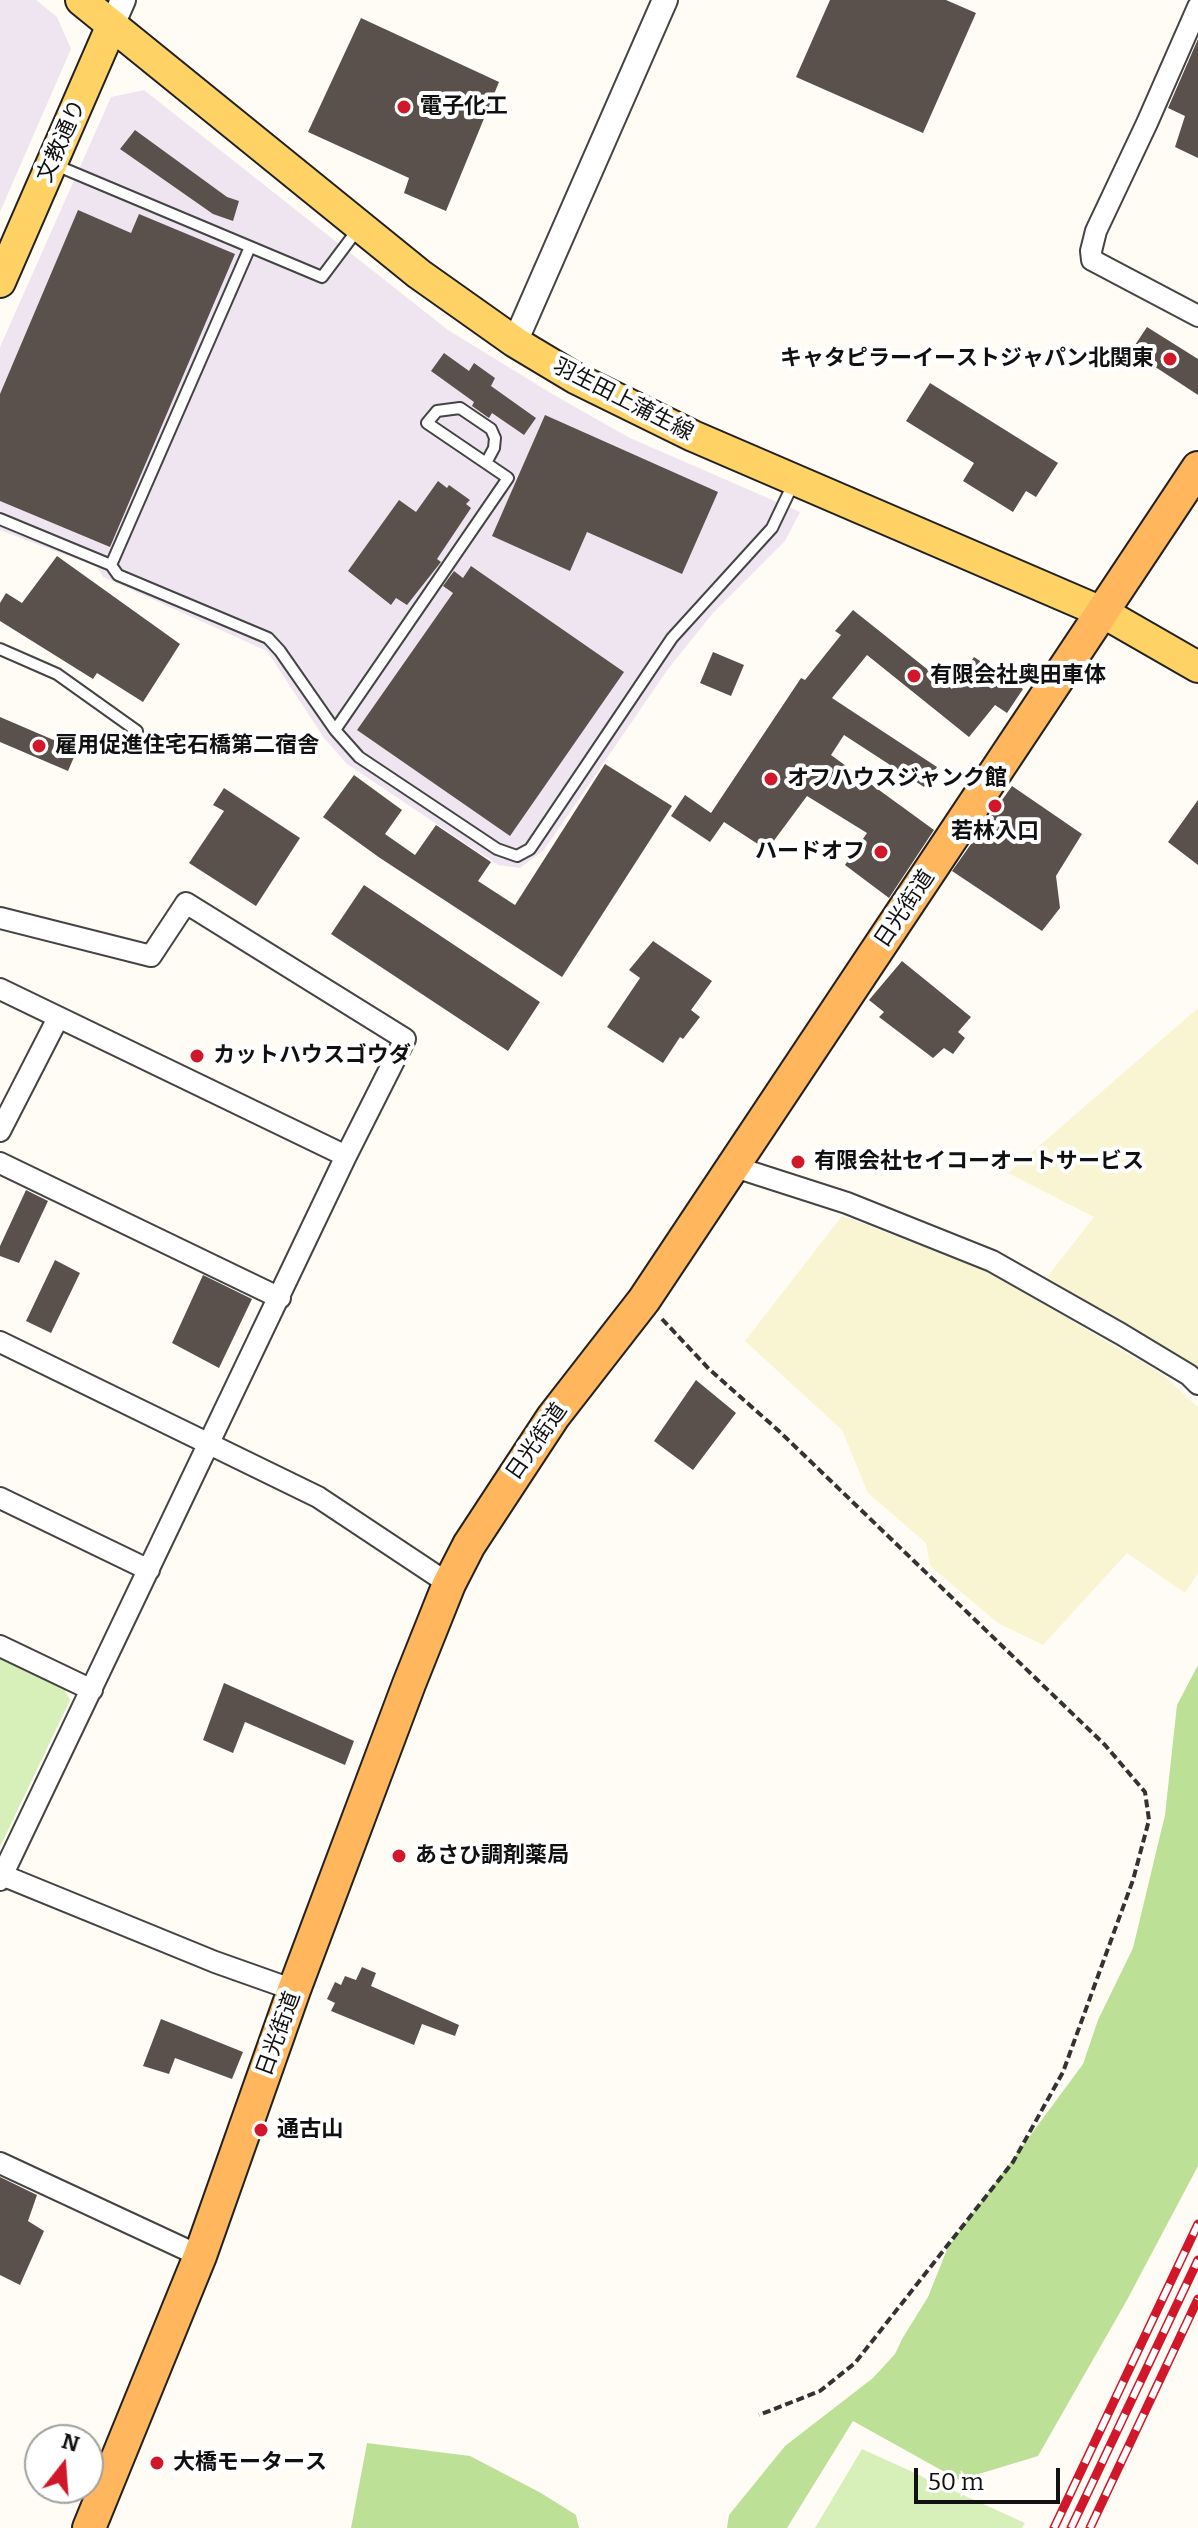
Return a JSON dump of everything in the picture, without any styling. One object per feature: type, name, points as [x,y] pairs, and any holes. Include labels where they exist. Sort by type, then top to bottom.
[{"type":"highway","name":"日光街道","points":[[89,2528],[200,2256],[294,1990],[449,1584],[489,1513],[553,1417],[644,1300],[1198,468]]},
{"type":"main road","name":"羽生田上蒲生線","points":[[81,0],[118,13],[359,227],[419,274],[515,342],[575,378],[628,407],[1104,613],[1198,667]]},
{"type":"main road","name":"文教通り","points":[[0,282],[118,13]]},
{"type":"street","points":[[515,342],[665,0]]},
{"type":"street","points":[[1198,7],[1096,231],[1091,251],[1092,260],[1198,316]]},
{"type":"street","points":[[0,918],[151,956],[186,903],[405,1039],[1,1877],[294,1990]]},
{"type":"street","points":[[0,989],[346,1156]]},
{"type":"street","points":[[0,1131],[58,1018]]},
{"type":"street","points":[[0,1163],[280,1298]]},
{"type":"street","points":[[732,1166],[847,1203],[992,1261],[1121,1334],[1189,1375],[1198,1384]]},
{"type":"street","points":[[0,1342],[318,1497],[449,1584]]},
{"type":"street","points":[[0,1498],[149,1570]]},
{"type":"street","points":[[0,1646],[92,1690]]},
{"type":"street","points":[[0,2163],[200,2256]]},
{"type":"lane","points":[[52,164],[322,277],[359,227]]},
{"type":"lane","points":[[111,565],[250,247]]},
{"type":"lane","points":[[335,730],[508,478],[427,423],[437,411],[460,408],[491,429],[495,438],[494,448],[486,463]]},
{"type":"lane","points":[[0,519],[111,565],[118,575],[268,638],[335,730],[359,757],[497,849],[517,856],[530,849],[672,638],[772,528],[795,480]]},
{"type":"lane","points":[[0,649],[57,674],[137,731]]},
{"type":"path","points":[[644,1300],[709,1369],[780,1432],[1105,1745],[1145,1792],[1149,1820],[1133,1880],[1063,2072],[1013,2162],[855,2363],[820,2391],[759,2415]]},
{"type":"shaded area","points":[[0,0],[36,0],[57,17],[71,49],[0,212]]},
{"type":"shaded area","points":[[144,90],[448,330],[630,438],[800,512],[785,541],[713,613],[668,669],[544,850],[520,868],[498,865],[347,764],[324,738],[267,651],[103,577],[97,567],[0,530],[0,347],[111,97]]},
{"type":"shaded area","points":[[1198,1008],[1198,1370],[1044,1281],[1094,1217],[1008,1173]]},
{"type":"shaded area","points":[[842,1216],[984,1269],[1162,1374],[1198,1407],[1198,1573],[1185,1593],[1127,1553],[1043,1645],[998,1623],[930,1566],[926,1543],[868,1493],[842,1430],[745,1341]]},
{"type":"green space","points":[[0,1658],[64,1689],[70,1700],[0,1847]]},
{"type":"green space","points":[[1198,1665],[1198,2166],[1127,2300],[1038,2456],[959,2480],[853,2421],[787,2528],[727,2528],[729,2515],[785,2446],[873,2378],[895,2354],[928,2297],[948,2247],[1083,2064],[1098,2020],[1133,1948],[1165,1815],[1177,1705]]},
{"type":"green space","points":[[367,2443],[470,2456],[576,2515],[579,2528],[351,2528]]},
{"type":"green space","points":[[862,2449],[1025,2523],[1022,2528],[815,2528]]},
{"type":"building","points":[[830,0],[946,0],[976,13],[923,133],[796,77]]},
{"type":"building","name":"電子化工","points":[[361,18],[499,82],[446,211],[404,193],[409,178],[308,132]]},
{"type":"building","points":[[1198,39],[1198,158],[1175,147],[1185,116],[1168,108]]},
{"type":"building","points":[[135,130],[227,197],[239,201],[233,221],[213,214],[120,149]]},
{"type":"building","points":[[78,210],[131,233],[139,214],[235,254],[110,547],[0,501],[0,394]]},
{"type":"building","points":[[1147,327],[1198,359],[1198,395],[1131,351]]},
{"type":"building","points":[[444,353],[469,371],[474,363],[495,378],[491,386],[536,418],[524,435],[492,413],[489,418],[472,406],[474,402],[431,371]]},
{"type":"building","points":[[930,383],[1058,463],[1036,497],[1026,491],[1013,512],[963,481],[974,463],[906,421]]},
{"type":"building","points":[[545,415],[718,492],[682,574],[587,532],[570,571],[492,536]]},
{"type":"building","points":[[438,481],[470,500],[466,504],[471,508],[437,559],[441,562],[407,605],[396,598],[391,605],[348,571],[399,500],[416,512]]},
{"type":"building","points":[[57,556],[180,644],[143,702],[97,673],[93,679],[0,621],[0,603],[6,593],[22,603]]},
{"type":"building","points":[[471,566],[624,672],[510,836],[357,730],[453,593],[443,586],[454,571],[463,578]]},
{"type":"building","points":[[853,610],[952,689],[974,657],[1023,689],[1007,713],[995,705],[969,737],[867,655],[832,698],[937,767],[924,787],[844,735],[831,755],[934,830],[889,898],[845,865],[867,833],[807,796],[767,850],[724,822],[710,842],[671,816],[685,795],[711,813],[801,678],[805,680],[841,635],[835,631]]},
{"type":"building","points":[[713,652],[744,665],[731,696],[700,683]]},
{"type":"building","name":"雇用促進住宅石橋第二宿舎","points":[[0,717],[77,750],[68,771],[0,742]]},
{"type":"building","points":[[605,764],[672,806],[562,977],[323,817],[354,775],[402,810],[385,834],[415,855],[436,825],[491,862],[478,881],[515,905]]},
{"type":"building","points":[[1012,786],[1082,834],[1056,876],[1060,908],[1042,931],[952,871]]},
{"type":"building","points":[[224,788],[300,838],[256,906],[189,863],[224,811],[213,805]]},
{"type":"building","points":[[1198,800],[1198,865],[1168,842]]},
{"type":"building","points":[[364,885],[540,1002],[508,1051],[331,934]]},
{"type":"building","points":[[653,941],[712,981],[691,1010],[700,1017],[683,1039],[680,1037],[663,1063],[607,1027],[640,978],[629,970]]},
{"type":"building","points":[[902,961],[971,1017],[958,1032],[965,1038],[953,1054],[944,1048],[933,1058],[879,1017],[884,1012],[869,1000]]},
{"type":"building","points":[[26,1190],[48,1201],[19,1263],[0,1256],[0,1246]]},
{"type":"building","points":[[55,1260],[80,1273],[51,1333],[26,1321]]},
{"type":"building","points":[[203,1275],[252,1299],[219,1368],[172,1343]]},
{"type":"building","points":[[696,1380],[736,1413],[693,1470],[654,1441]]},
{"type":"building","points":[[224,1683],[354,1741],[345,1765],[245,1722],[233,1753],[203,1740]]},
{"type":"building","points":[[362,1967],[376,1973],[371,1986],[459,2025],[455,2036],[422,2024],[414,2045],[331,2011],[335,2003],[327,1999],[335,1982],[341,1985],[345,1976],[356,1980]]},
{"type":"building","points":[[161,2019],[243,2052],[232,2079],[175,2058],[169,2074],[143,2066]]},
{"type":"building","points":[[0,2177],[37,2195],[28,2221],[44,2231],[20,2285],[0,2275]]},
{"type":"railway","points":[[1054,2528],[1198,2224]]},
{"type":"railway","points":[[1071,2528],[1198,2260]]},
{"type":"railway","points":[[1090,2528],[1198,2299]]},
{"type":"place","name":"電子化工","points":[[404,107]]},
{"type":"place","name":"キャタピラーイーストジャパン北関東","points":[[1170,359]]},
{"type":"place","name":"有限会社奥田車体","points":[[914,676]]},
{"type":"place","name":"雇用促進住宅石橋第二宿舎","points":[[39,746]]},
{"type":"place","name":"オフハウスジャンク館","points":[[771,779]]},
{"type":"place","name":"若林入口","points":[[995,806]]},
{"type":"place","name":"ハードオフ","points":[[881,852]]},
{"type":"place","name":"カットハウスゴウダ","points":[[197,1056]]},
{"type":"place","name":"有限会社セイコーオートサービス","points":[[798,1162]]},
{"type":"place","name":"あさひ調剤薬局","points":[[399,1856]]},
{"type":"place","name":"通古山","points":[[261,2130]]},
{"type":"place","name":"大橋モータース","points":[[157,2463]]}]
